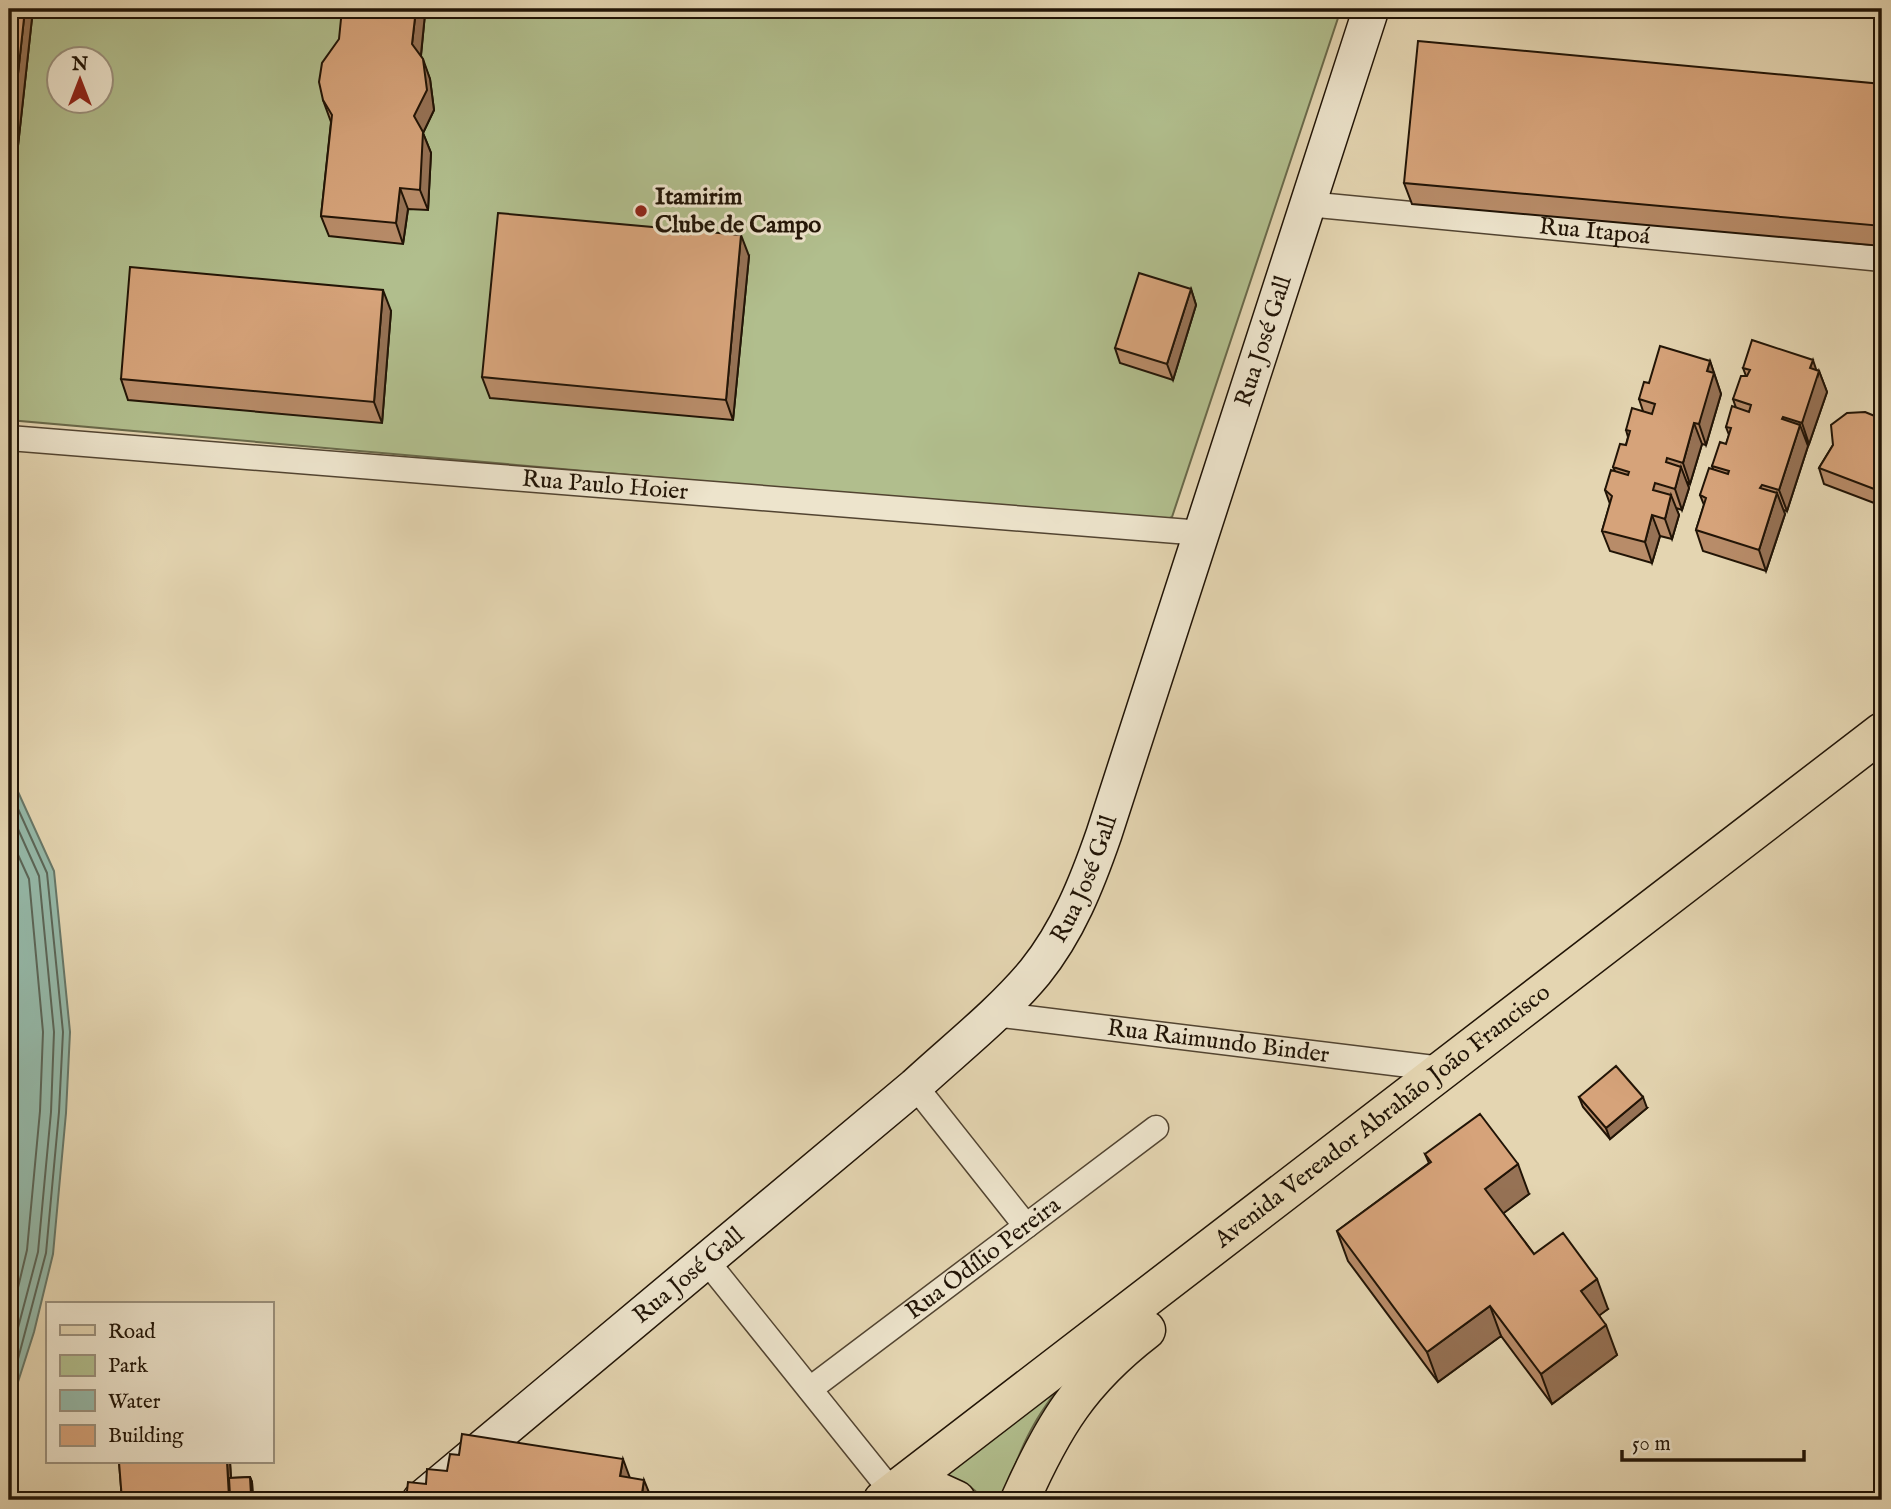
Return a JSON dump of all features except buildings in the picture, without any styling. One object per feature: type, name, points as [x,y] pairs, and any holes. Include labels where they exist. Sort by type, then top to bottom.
[{"type":"main road","name":"Rua José Gall","points":[[421,1500],[705,1259],[915,1086],[995,1014],[1035,972],[1062,933],[1085,888],[1371,9]]},
{"type":"main road","name":"Avenida Vereador Abrahão João Francisco","points":[[892,1493],[1882,732]]},
{"type":"main road","name":"Avenida Vereador Abrahão João Francisco","points":[[1020,1500],[1060,1421],[1079,1391],[1110,1358],[1882,763]]},
{"type":"main road","points":[[892,1493],[932,1489],[956,1500]]},
{"type":"street","name":"Rua Itapoá","points":[[1307,204],[1882,259]]},
{"type":"street","name":"Rua Paulo Hoier","points":[[9,438],[1202,533]]},
{"type":"street","name":"Rua Raimundo Binder","points":[[995,1014],[1442,1069]]},
{"type":"street","points":[[915,1086],[1026,1226]]},
{"type":"street","name":"Rua Odílio Pereira","points":[[810,1389],[1156,1128]]},
{"type":"street","points":[[705,1259],[892,1493]]},
{"type":"green space","name":"Itamirim Clube de Campo","points":[[9,9],[1341,9],[1172,517],[1161,522],[9,420]]},
{"type":"green space","points":[[1079,1364],[1032,1427],[1004,1500],[983,1500],[961,1481],[932,1472]]},
{"type":"water","points":[[9,772],[54,871],[70,1032],[66,1113],[53,1254],[34,1332],[9,1410]]},
{"type":"place","name":"Itamirim Clube de Campo","points":[[641,211]]}]
